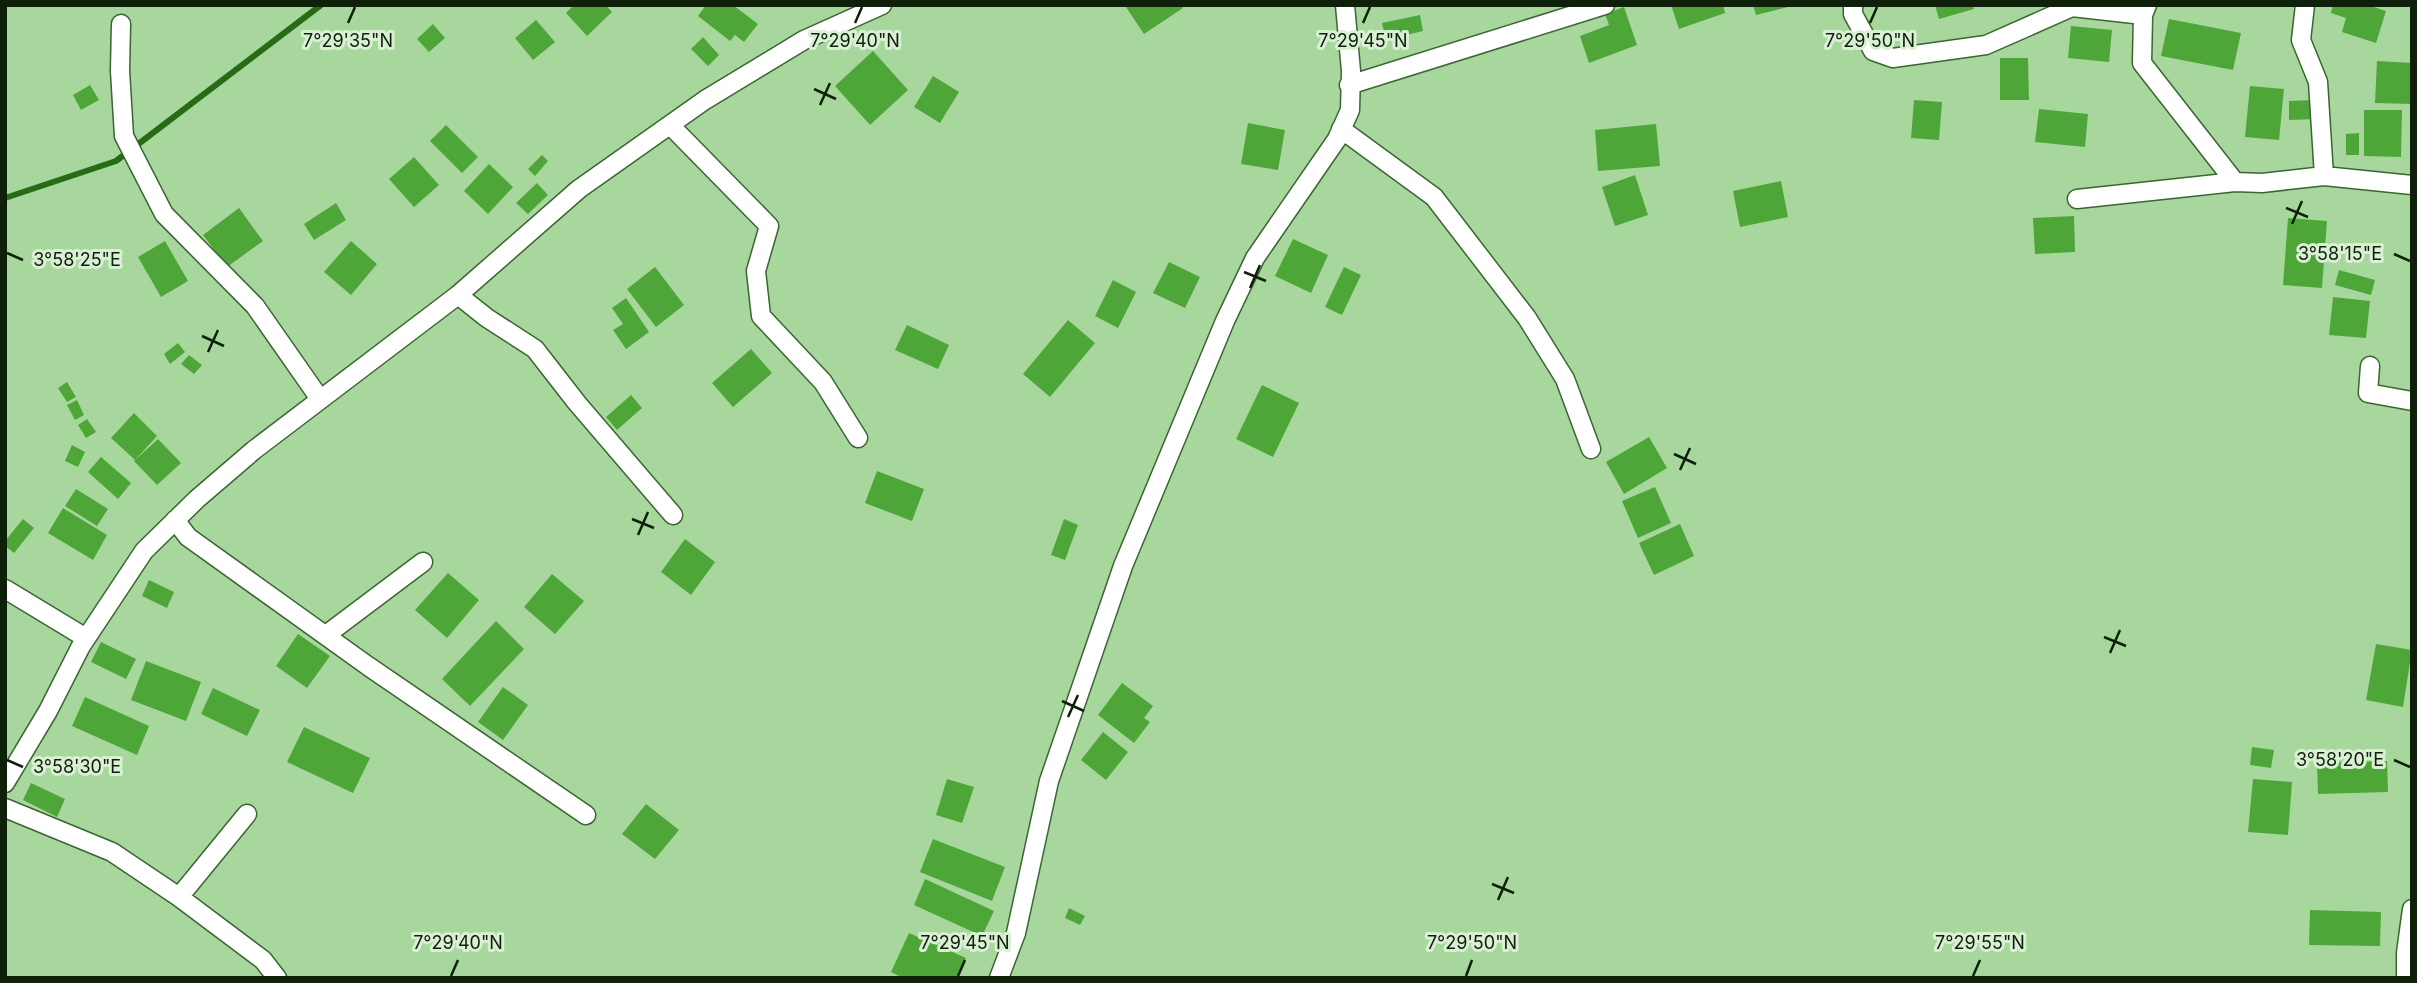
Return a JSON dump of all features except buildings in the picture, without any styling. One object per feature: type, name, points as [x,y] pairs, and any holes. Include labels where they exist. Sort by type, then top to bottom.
[{"type":"street","points":[[5,783],[48,711],[86,638],[144,551],[175,520],[254,450],[458,295],[579,189],[705,100],[804,40],[882,5]]},
{"type":"street","points":[[999,978],[1016,933],[1049,781],[1123,566],[1225,321],[1255,258],[1295,202],[1350,110],[1351,71],[1345,5]]},
{"type":"street","points":[[1349,85],[1605,5]]},
{"type":"street","points":[[1853,5],[1853,14],[1873,51],[1893,58],[1986,45],[2072,7],[2145,10],[2142,63],[2235,183]]},
{"type":"street","points":[[2305,5],[2301,40],[2318,82],[2324,176]]},
{"type":"street","points":[[121,24],[120,71],[124,136],[164,214],[255,306],[320,399]]},
{"type":"street","points":[[670,125],[769,226],[756,271],[761,316],[823,382],[858,438]]},
{"type":"street","points":[[1341,129],[1434,197],[1527,318],[1565,379],[1591,449]]},
{"type":"street","points":[[2077,199],[2324,176],[2412,185]]},
{"type":"street","points":[[458,295],[487,318],[535,349],[577,403],[673,515]]},
{"type":"street","points":[[2370,366],[2368,393],[2412,401]]},
{"type":"street","points":[[175,520],[188,537],[586,815]]},
{"type":"street","points":[[326,635],[423,562]]},
{"type":"street","points":[[5,589],[86,638]]},
{"type":"street","points":[[5,808],[111,852],[179,897],[263,960],[277,978]]},
{"type":"street","points":[[179,897],[247,814]]},
{"type":"street","points":[[2406,978],[2406,953],[2412,909]]},
{"type":"waterway","points":[[5,198],[116,161],[321,5]]}]
